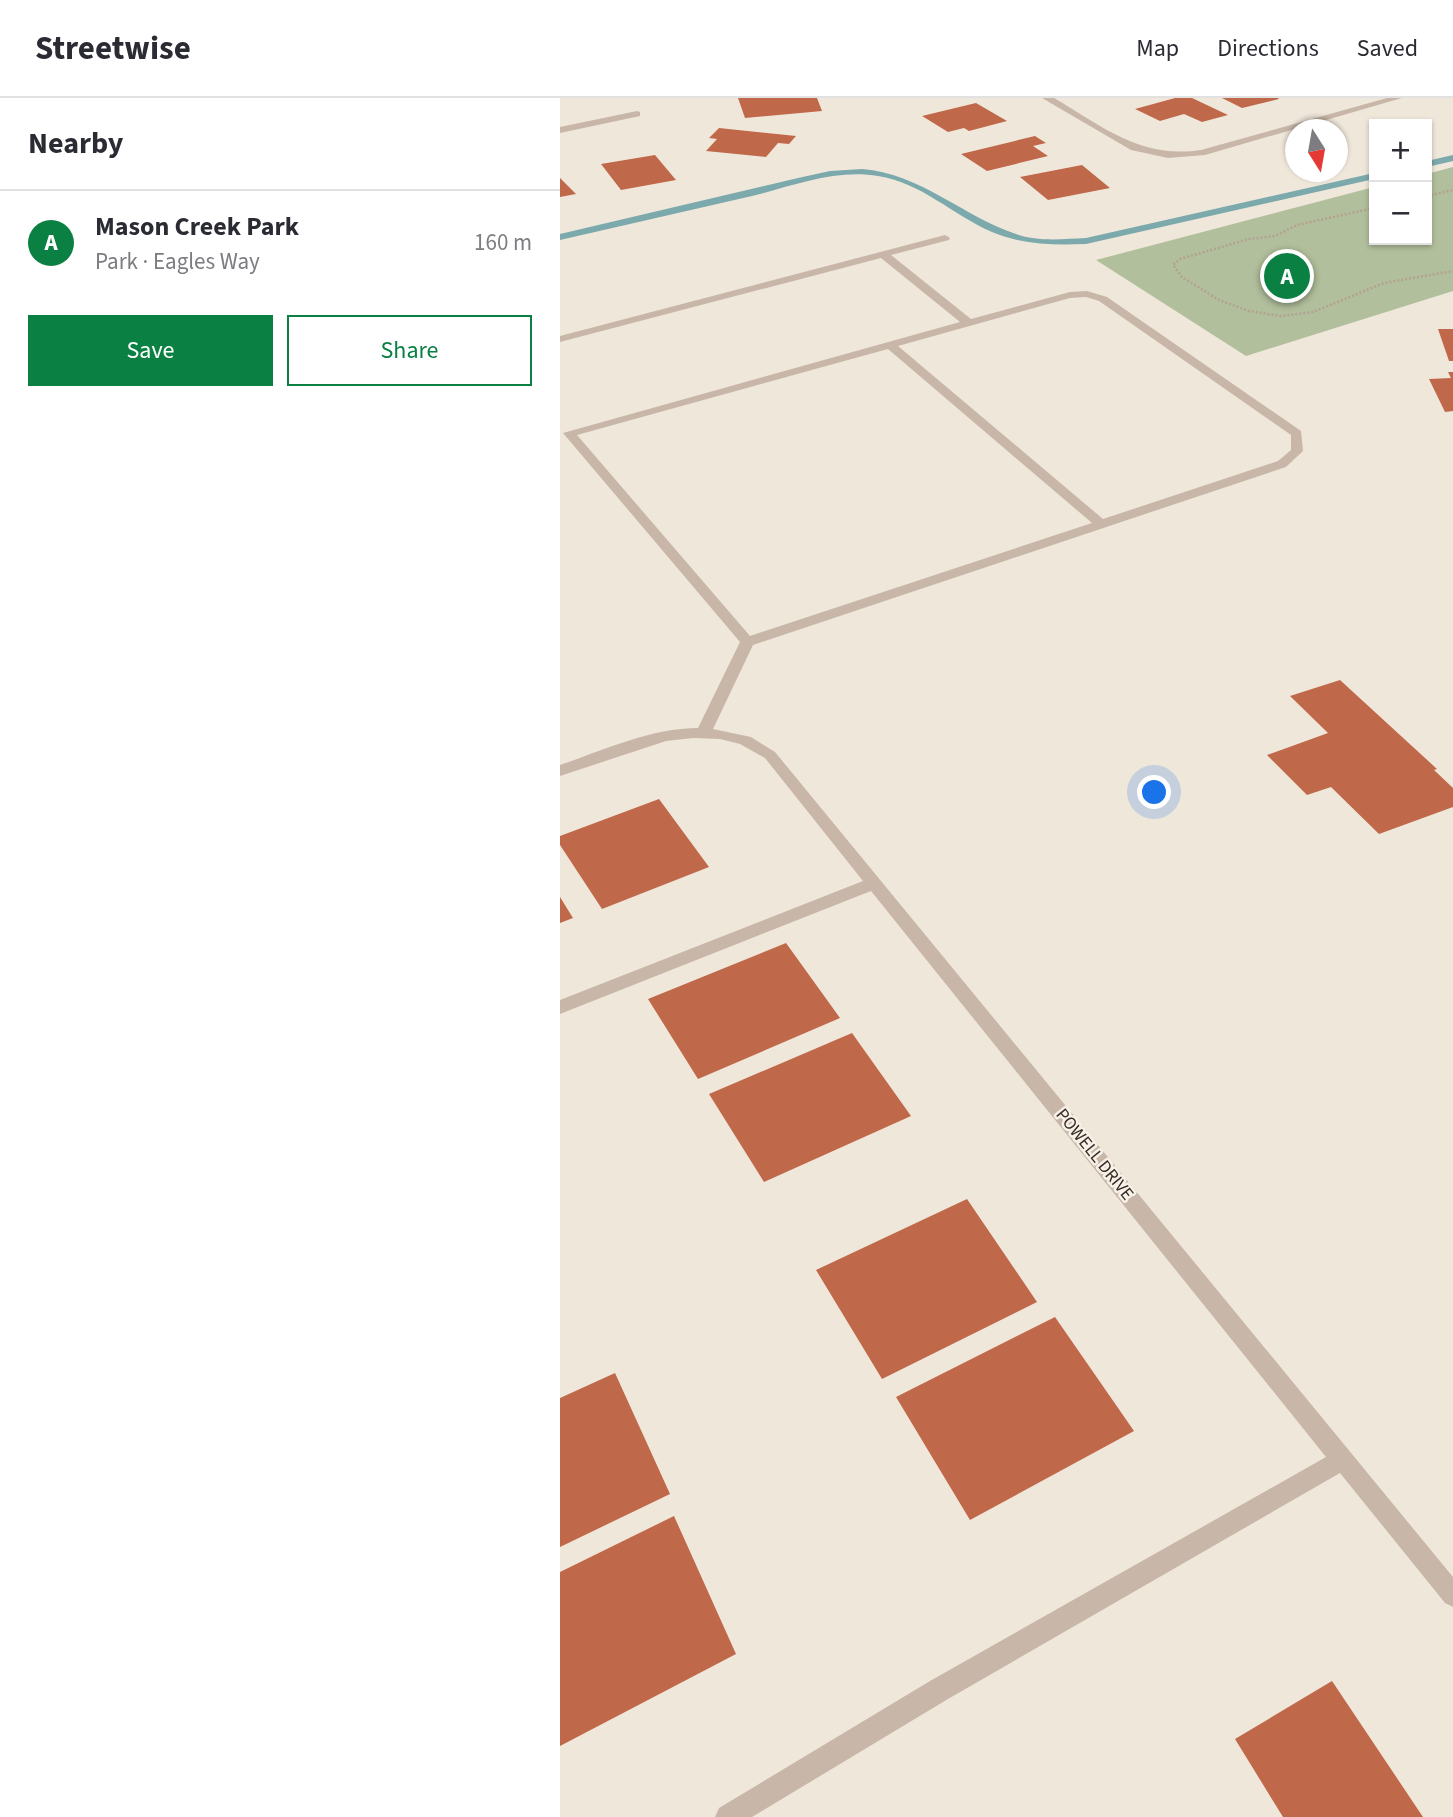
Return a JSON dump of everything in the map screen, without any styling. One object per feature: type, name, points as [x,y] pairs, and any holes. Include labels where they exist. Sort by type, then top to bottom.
[{"type":"street","points":[[1047,98],[1133,148],[1166,156],[1202,153],[1397,98]]},
{"type":"street","points":[[560,130],[637,114]]},
{"type":"street","points":[[560,339],[945,238]]},
{"type":"street","points":[[884,255],[970,323]]},
{"type":"street","points":[[1087,294],[1103,299],[1297,434],[1297,451],[1282,464],[747,642],[564,429],[890,345],[1070,295],[1087,294]]},
{"type":"street","points":[[890,345],[1101,524]]},
{"type":"street","points":[[560,771],[650,740],[685,732],[713,733],[747,642]]},
{"type":"street","name":"POWELL DRIVE","points":[[713,733],[755,743],[770,755],[1453,1595]]},
{"type":"street","points":[[560,1007],[874,883]]},
{"type":"street","points":[[728,1817],[939,1689],[1343,1459]]},
{"type":"path","points":[[1432,195],[1453,190]]},
{"type":"path","points":[[1369,209],[1297,225],[1276,236],[1237,242],[1180,259],[1173,265],[1175,272],[1217,300],[1258,314],[1284,316],[1310,313],[1381,284],[1425,279],[1453,271]]},
{"type":"green space","points":[[1453,167],[1453,291],[1246,356],[1096,260],[1369,188],[1369,245],[1432,245],[1432,173]]},
{"type":"building","points":[[738,98],[817,98],[822,111],[745,118]]},
{"type":"building","points":[[1175,98],[1192,98],[1228,115],[1202,122],[1184,114],[1160,121],[1135,109]]},
{"type":"building","points":[[1222,98],[1278,98],[1279,99],[1242,108]]},
{"type":"building","points":[[976,103],[1007,121],[969,131],[964,128],[948,132],[922,116]]},
{"type":"building","points":[[719,128],[796,136],[789,144],[778,143],[766,157],[706,151],[717,139],[709,138]]},
{"type":"building","points":[[1035,136],[1046,143],[1033,146],[1048,156],[987,171],[961,154]]},
{"type":"building","points":[[655,155],[676,180],[621,190],[601,164]]},
{"type":"building","points":[[1082,165],[1110,188],[1048,200],[1020,177]]},
{"type":"building","points":[[560,178],[576,194],[560,197]]},
{"type":"building","points":[[1438,329],[1453,329],[1453,361],[1449,361]]},
{"type":"building","points":[[1448,372],[1453,372],[1453,411],[1445,412],[1429,379],[1451,378]]},
{"type":"building","points":[[1340,680],[1437,769],[1434,770],[1453,788],[1453,807],[1379,834],[1331,787],[1307,795],[1267,755],[1328,733],[1290,696]]},
{"type":"building","points":[[659,799],[709,867],[602,909],[560,845],[560,836]]},
{"type":"building","points":[[560,897],[573,918],[560,923]]},
{"type":"building","points":[[786,943],[840,1018],[698,1079],[648,999]]},
{"type":"building","points":[[852,1033],[911,1116],[764,1182],[709,1094]]},
{"type":"building","points":[[967,1199],[1037,1302],[882,1379],[816,1270]]},
{"type":"building","points":[[1055,1317],[1134,1431],[970,1520],[896,1397]]},
{"type":"building","points":[[615,1373],[670,1494],[560,1547],[560,1398]]},
{"type":"building","points":[[674,1516],[736,1654],[560,1746],[560,1572]]},
{"type":"building","points":[[1332,1681],[1423,1817],[1283,1817],[1235,1739]]},
{"type":"waterway","points":[[1432,163],[1453,158]]},
{"type":"waterway","points":[[560,237],[814,177],[846,172],[878,173],[896,177],[1012,236],[1058,242],[1086,241],[1369,177]]},
{"type":"place","name":"Mason Creek Park","points":[[1287,276]]}]
